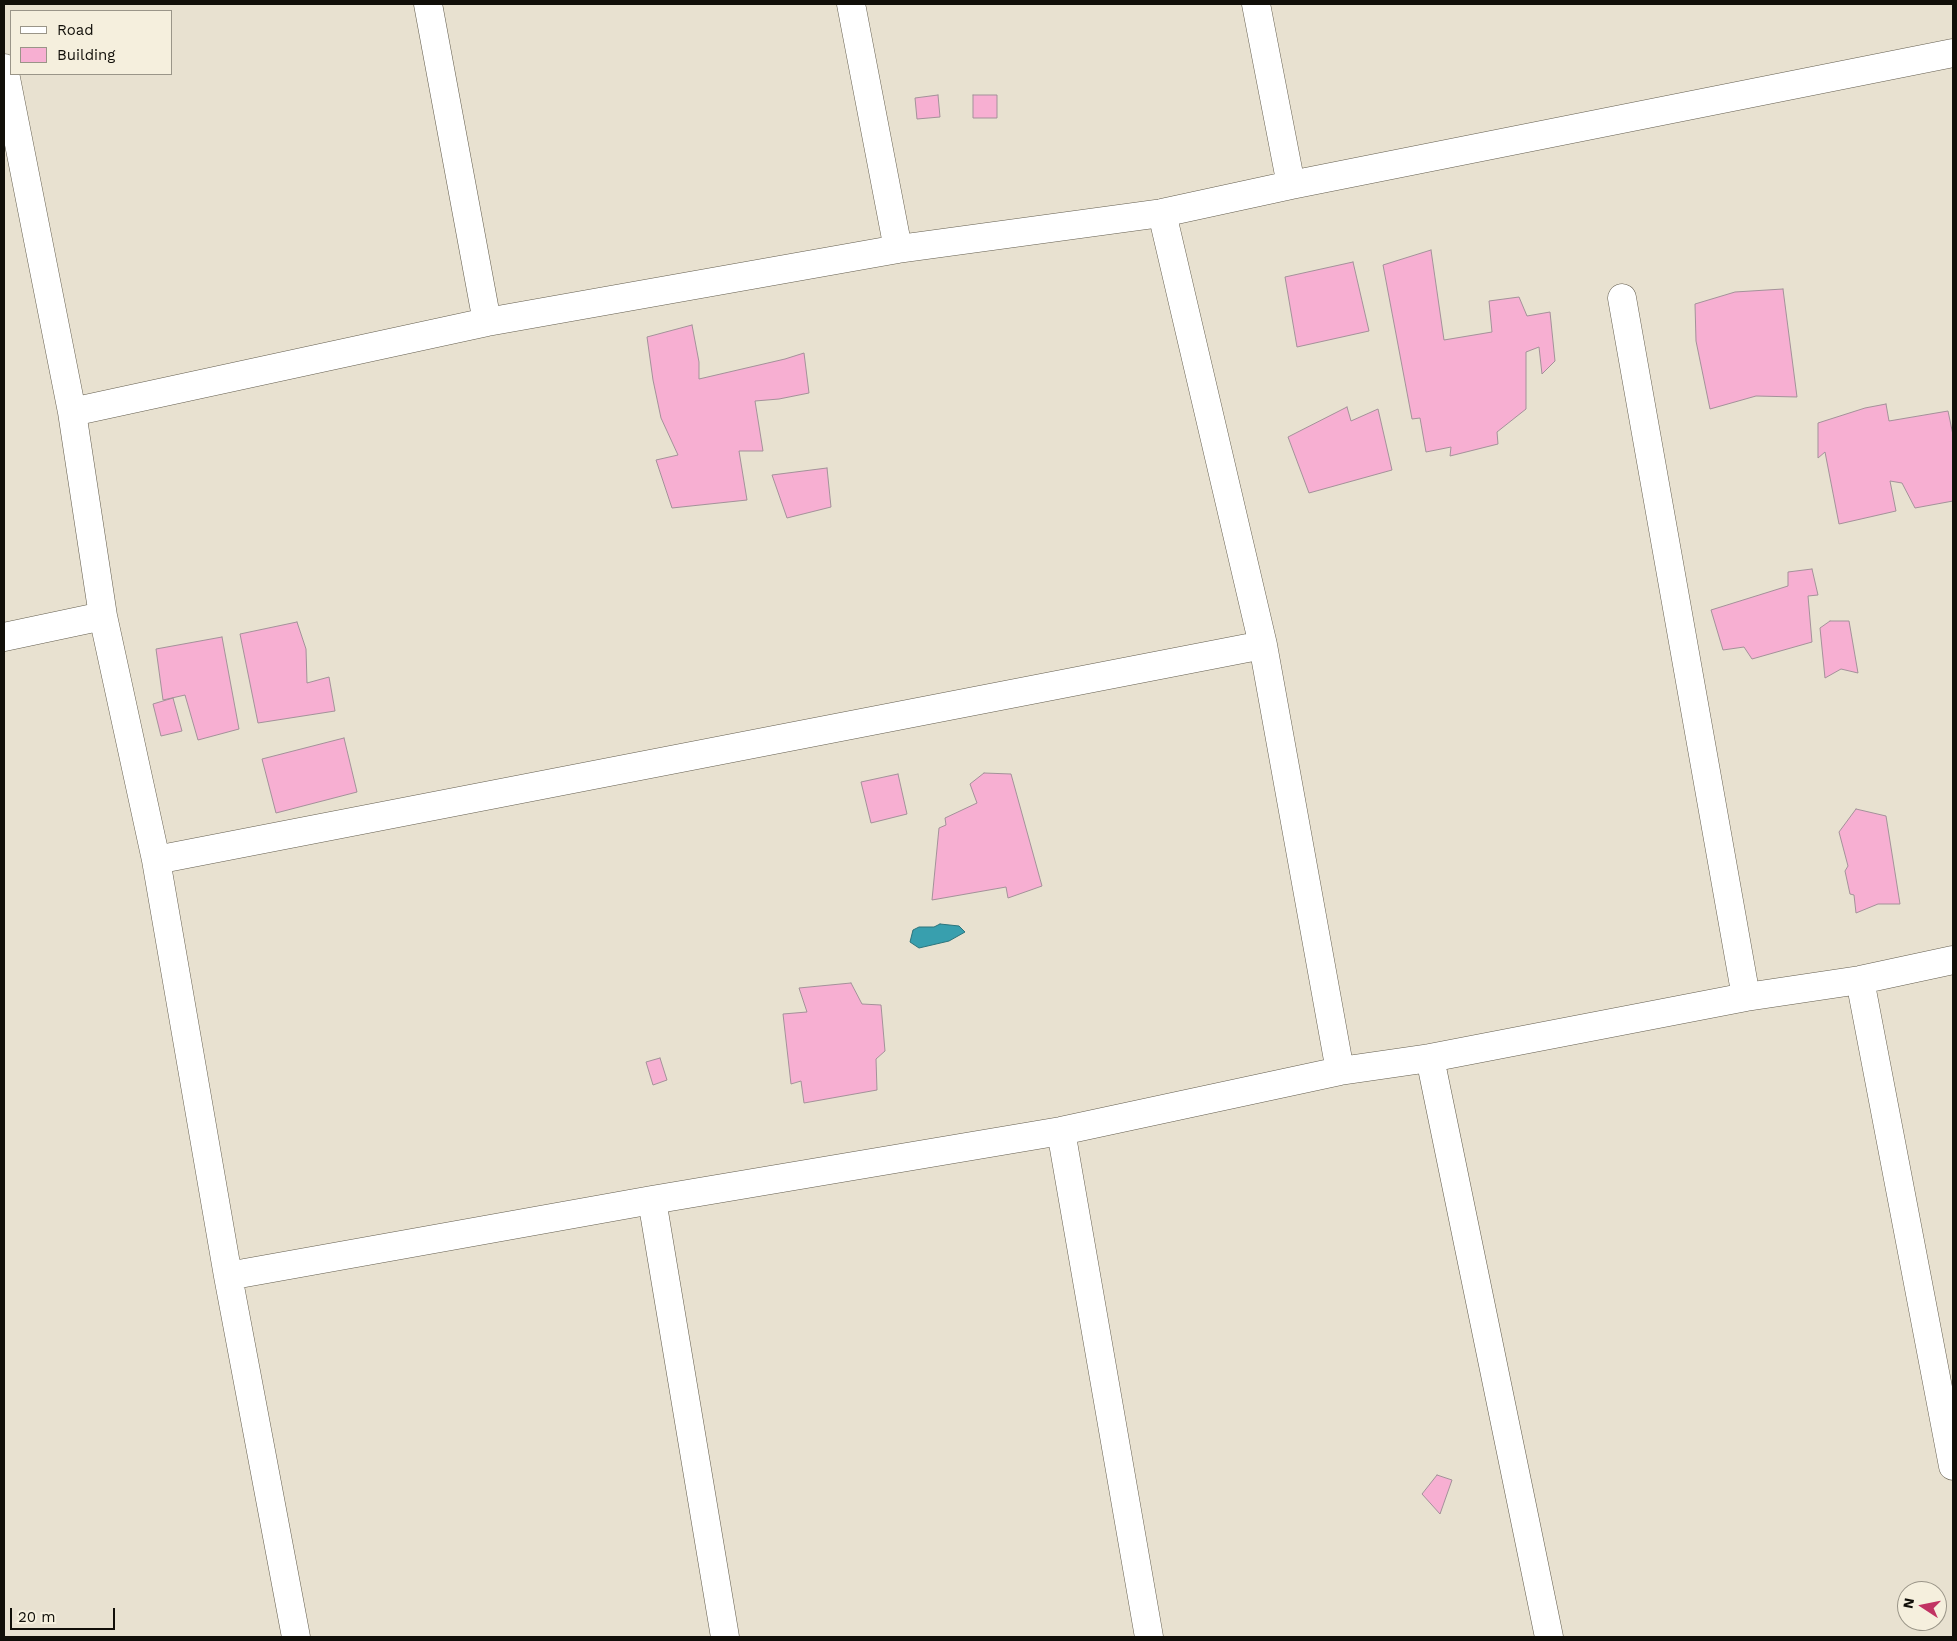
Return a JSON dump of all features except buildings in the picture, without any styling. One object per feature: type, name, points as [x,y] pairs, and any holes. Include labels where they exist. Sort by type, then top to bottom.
[{"type":"street","points":[[428,4],[487,322]]},
{"type":"street","points":[[851,4],[898,249]]},
{"type":"street","points":[[1256,4],[1291,185]]},
{"type":"street","points":[[72,412],[487,322],[898,249],[1162,213],[1291,185],[1953,53]]},
{"type":"street","points":[[4,68],[12,154],[72,412],[103,616],[156,860],[228,1276],[296,1637]]},
{"type":"street","points":[[1162,213],[1263,645],[1340,1071]]},
{"type":"street","points":[[1622,298],[1746,997]]},
{"type":"street","points":[[4,637],[103,616]]},
{"type":"street","points":[[156,860],[1263,645]]},
{"type":"street","points":[[228,1276],[652,1200],[1061,1131],[1340,1071],[1430,1058],[1746,997],[1860,980],[1953,960]]},
{"type":"street","points":[[1860,980],[1943,1355],[1953,1466]]},
{"type":"street","points":[[1430,1058],[1549,1637]]},
{"type":"street","points":[[1061,1131],[1149,1637]]},
{"type":"street","points":[[652,1200],[725,1637]]},
{"type":"water","points":[[940,924],[959,926],[965,932],[949,941],[919,948],[910,942],[913,930],[919,927],[934,927]]}]
